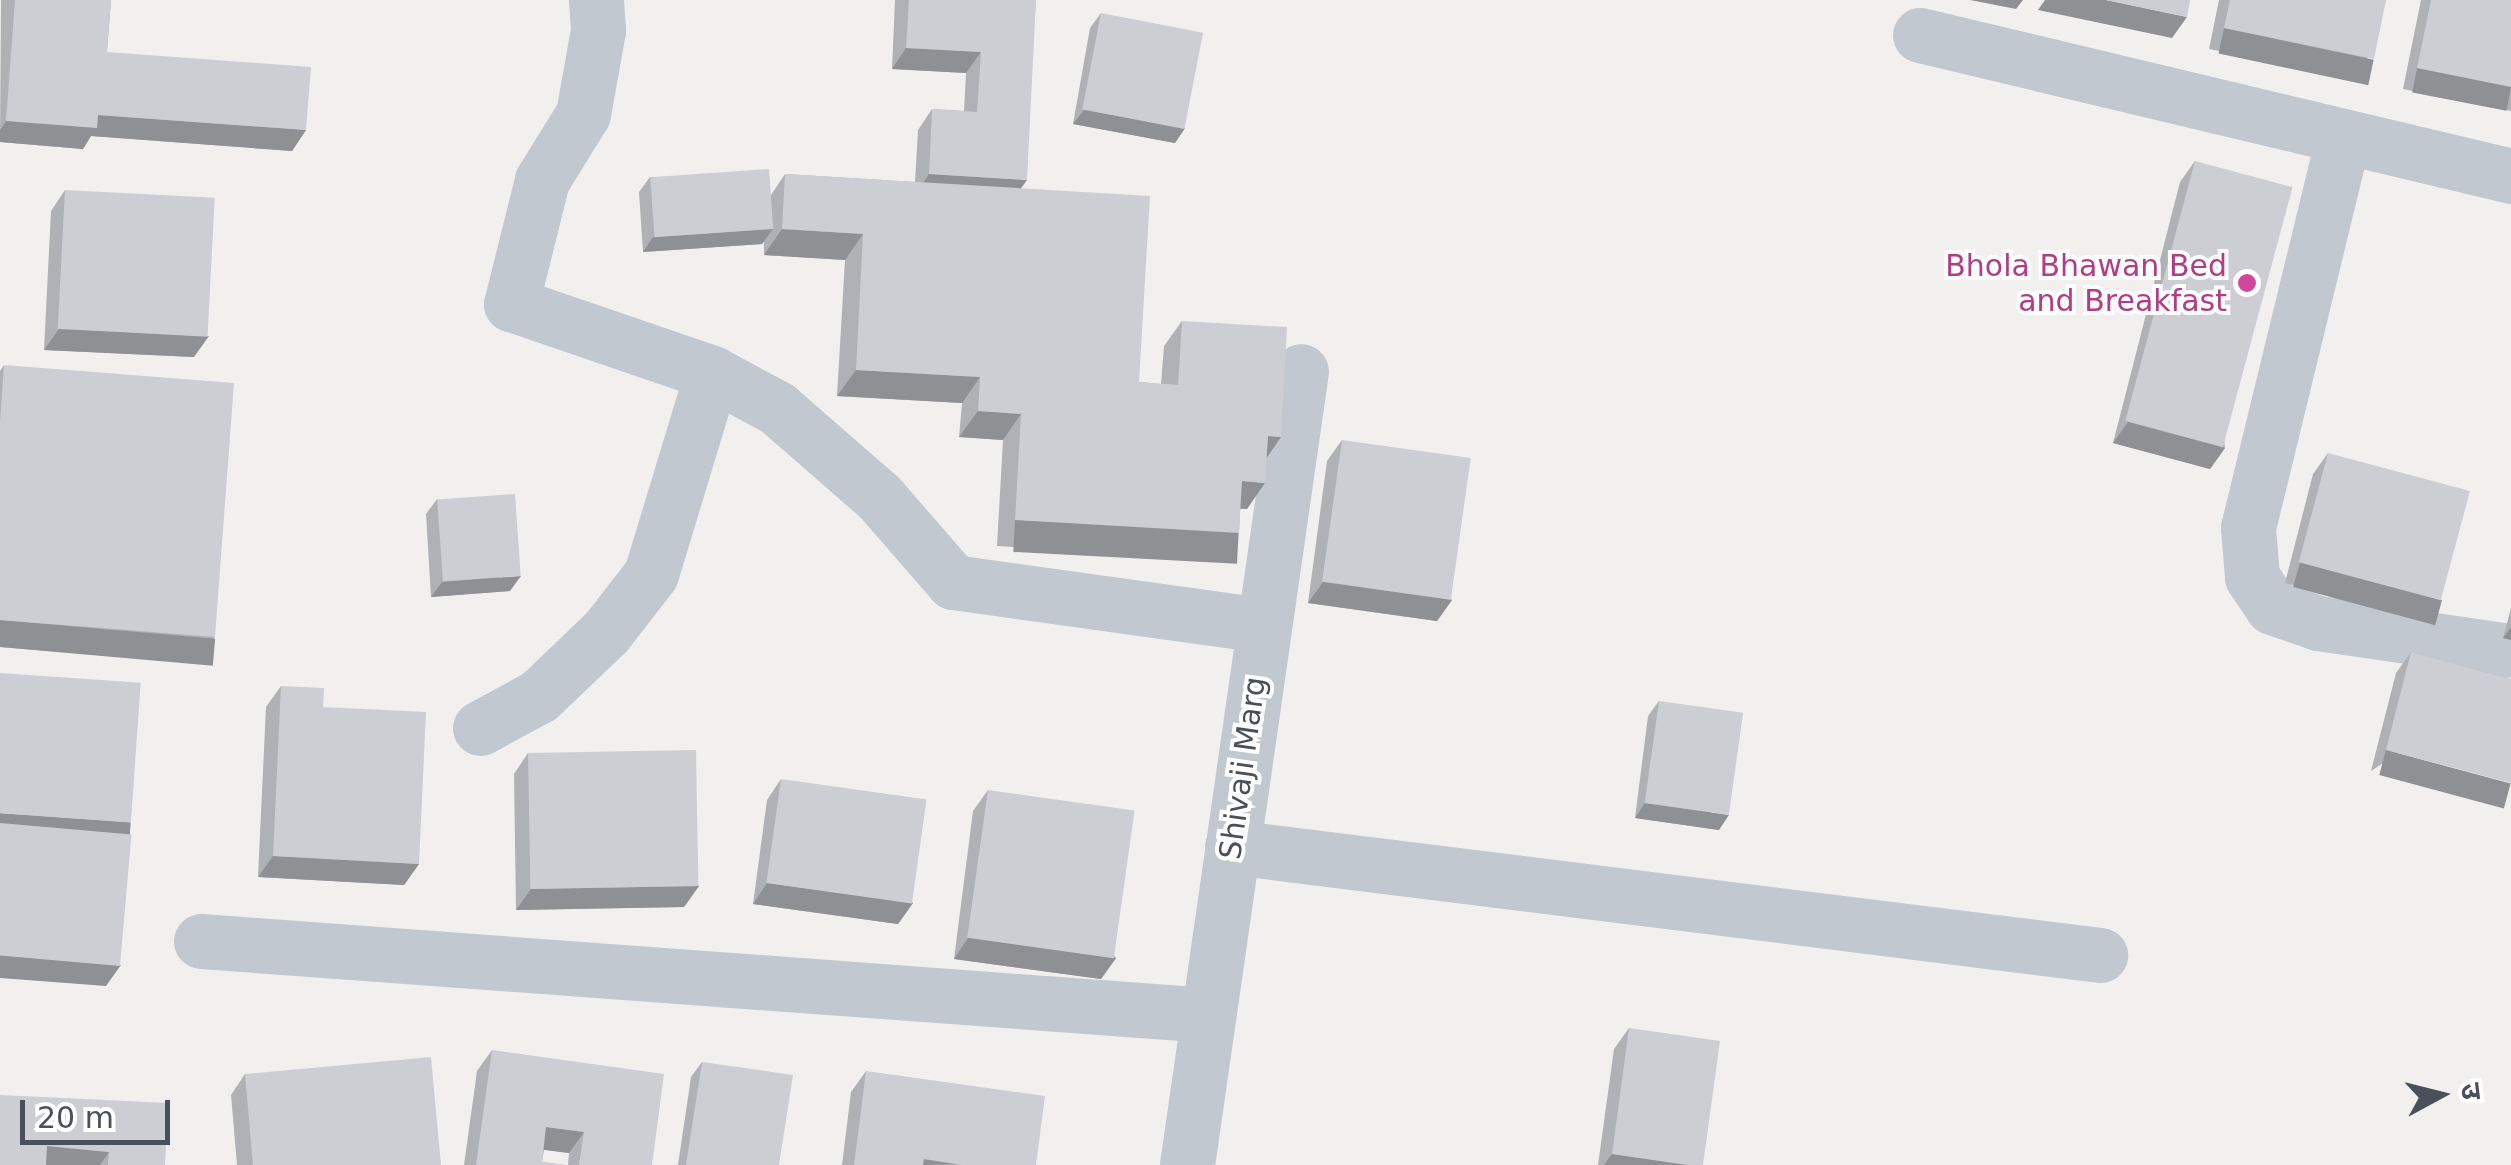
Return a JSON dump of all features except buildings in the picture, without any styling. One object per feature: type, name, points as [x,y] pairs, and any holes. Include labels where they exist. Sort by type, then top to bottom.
[{"type":"street","points":[[596,0],[583,114],[542,180],[510,304],[712,373],[776,408],[880,498],[953,582],[1264,624]]},
{"type":"street","points":[[1920,35],[2511,176]]},
{"type":"street","points":[[2343,138],[2248,528],[2252,577],[2272,607],[2318,622],[2504,650]]},
{"type":"street","name":"Shivaji Marg","points":[[1188,1165],[1300,371]]},
{"type":"street","points":[[480,728],[538,696],[606,632],[652,574],[712,373]]},
{"type":"street","points":[[1232,846],[2100,955]]},
{"type":"street","points":[[201,942],[1208,1016]]},
{"type":"place","name":"Bhola Bhawan Bed and Breakfast","points":[[2247,283]]}]
